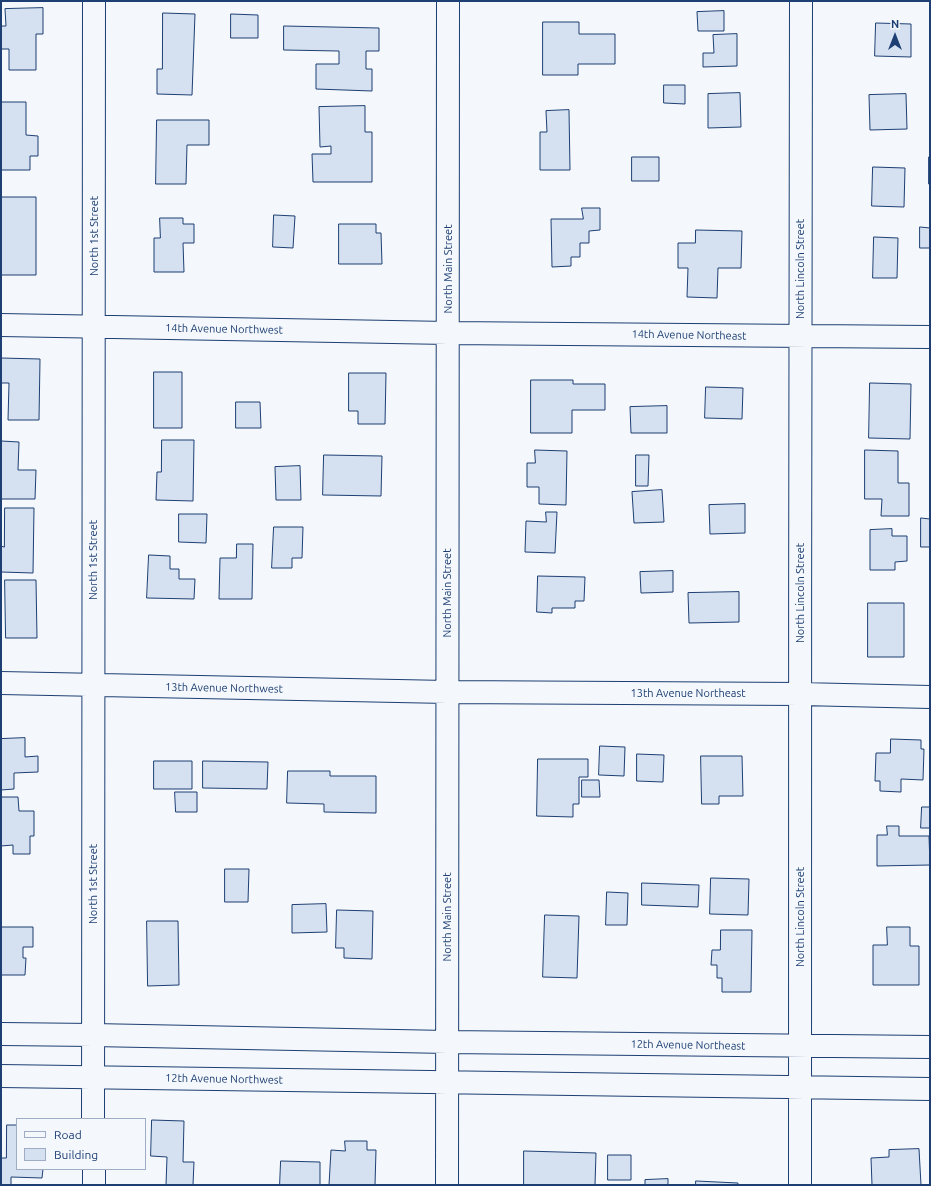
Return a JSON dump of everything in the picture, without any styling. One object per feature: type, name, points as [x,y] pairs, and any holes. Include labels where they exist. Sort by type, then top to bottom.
[{"type":"street","name":"North 1st Street","points":[[93,1118],[94,1]]},
{"type":"street","name":"North Main Street","points":[[447,1185],[448,1]]},
{"type":"street","name":"North Lincoln Street","points":[[800,1185],[801,1]]},
{"type":"street","name":"14th Avenue Northwest","points":[[1,325],[448,333]]},
{"type":"street","name":"14th Avenue Northeast","points":[[448,333],[930,337]]},
{"type":"street","name":"13th Avenue Northwest","points":[[1,683],[447,692]]},
{"type":"street","name":"13th Avenue Northeast","points":[[447,692],[801,694],[930,697]]},
{"type":"street","points":[[1,1034],[447,1042]]},
{"type":"street","name":"12th Avenue Northeast","points":[[447,1042],[930,1047]]},
{"type":"street","name":"12th Avenue Northwest","points":[[1,1076],[447,1082]]},
{"type":"street","points":[[447,1082],[930,1089]]},
{"type":"street","points":[[94,1170],[94,1185]]},
{"type":"building","points":[[43,8],[43,34],[36,34],[36,70],[9,70],[9,49],[1,49],[1,26],[6,26],[5,9]]},
{"type":"building","points":[[724,11],[724,31],[698,31],[697,12]]},
{"type":"building","points":[[163,13],[195,14],[192,95],[157,94],[157,69],[162,69]]},
{"type":"building","points":[[231,14],[258,15],[258,38],[231,38]]},
{"type":"building","points":[[543,22],[579,22],[579,34],[615,34],[615,64],[578,64],[578,75],[543,75]]},
{"type":"building","points":[[876,23],[911,24],[911,57],[875,56]]},
{"type":"building","points":[[284,26],[379,28],[379,51],[366,51],[366,69],[372,69],[372,91],[316,89],[316,64],[339,64],[339,51],[284,50]]},
{"type":"building","points":[[737,34],[737,66],[703,67],[703,53],[714,53],[713,35]]},
{"type":"building","points":[[664,85],[685,85],[685,104],[664,103]]},
{"type":"building","points":[[740,93],[741,127],[708,128],[708,94]]},
{"type":"building","points":[[906,94],[907,129],[870,130],[869,95]]},
{"type":"building","points":[[1,102],[26,102],[26,135],[38,136],[38,156],[30,156],[30,170],[1,170]]},
{"type":"building","points":[[365,106],[365,132],[372,132],[372,182],[313,182],[312,154],[331,154],[331,146],[320,147],[319,107]]},
{"type":"building","points":[[569,110],[570,170],[540,170],[540,132],[547,132],[546,111]]},
{"type":"building","points":[[157,120],[209,120],[209,145],[187,145],[186,184],[156,184]]},
{"type":"building","points":[[632,157],[659,157],[659,181],[632,181]]},
{"type":"building","points":[[930,157],[930,184],[929,184]]},
{"type":"building","points":[[873,167],[905,168],[904,207],[872,206]]},
{"type":"building","points":[[1,197],[36,197],[36,275],[1,275]]},
{"type":"building","points":[[582,208],[600,208],[600,230],[589,231],[589,243],[580,243],[580,257],[571,257],[571,266],[552,267],[551,219],[583,219]]},
{"type":"building","points":[[274,215],[295,216],[293,248],[273,247]]},
{"type":"building","points":[[160,218],[183,218],[183,224],[194,224],[194,243],[183,243],[184,272],[154,272],[154,238],[160,238]]},
{"type":"building","points":[[339,224],[376,224],[376,233],[381,233],[382,264],[339,264]]},
{"type":"building","points":[[920,227],[930,228],[930,248],[920,248]]},
{"type":"building","points":[[696,230],[742,231],[741,268],[718,268],[717,298],[687,297],[688,268],[678,268],[678,243],[695,243]]},
{"type":"building","points":[[874,237],[898,238],[897,278],[873,278]]},
{"type":"building","points":[[1,358],[40,359],[39,420],[8,420],[9,383],[1,383]]},
{"type":"building","points":[[154,372],[182,372],[182,428],[154,428]]},
{"type":"building","points":[[349,373],[386,373],[385,424],[358,424],[358,411],[349,411]]},
{"type":"building","points":[[531,380],[573,380],[573,384],[605,384],[605,410],[572,410],[572,433],[531,433]]},
{"type":"building","points":[[870,383],[911,384],[910,439],[869,438]]},
{"type":"building","points":[[706,387],[743,388],[742,419],[705,418]]},
{"type":"building","points":[[236,402],[260,402],[261,428],[236,428]]},
{"type":"building","points":[[667,406],[667,433],[631,433],[630,407]]},
{"type":"building","points":[[162,440],[194,440],[193,501],[156,500],[157,472],[161,472]]},
{"type":"building","points":[[1,441],[19,442],[18,470],[36,470],[35,499],[1,499]]},
{"type":"building","points":[[535,450],[567,451],[566,505],[539,504],[539,487],[527,487],[527,463],[535,463]]},
{"type":"building","points":[[865,450],[898,451],[898,483],[909,483],[909,516],[881,516],[882,499],[865,499]]},
{"type":"building","points":[[324,455],[382,456],[381,496],[323,495]]},
{"type":"building","points":[[636,455],[649,455],[648,486],[636,486]]},
{"type":"building","points":[[300,466],[301,500],[276,500],[275,467]]},
{"type":"building","points":[[662,490],[664,522],[634,523],[632,492]]},
{"type":"building","points":[[745,504],[745,533],[710,534],[709,505]]},
{"type":"building","points":[[5,508],[34,508],[33,573],[1,572],[1,546],[4,547]]},
{"type":"building","points":[[546,512],[557,512],[555,553],[525,552],[526,521],[546,522]]},
{"type":"building","points":[[179,514],[207,514],[206,543],[179,542]]},
{"type":"building","points":[[921,518],[930,519],[930,547],[921,547]]},
{"type":"building","points":[[274,527],[303,527],[302,558],[292,558],[292,568],[272,568]]},
{"type":"building","points":[[892,529],[892,536],[907,536],[907,561],[895,562],[895,570],[870,570],[870,530]]},
{"type":"building","points":[[237,544],[253,544],[252,599],[219,599],[220,558],[236,558]]},
{"type":"building","points":[[149,555],[170,556],[170,569],[179,569],[179,579],[195,579],[194,599],[147,598]]},
{"type":"building","points":[[673,571],[673,592],[641,593],[640,572]]},
{"type":"building","points":[[538,576],[585,577],[584,601],[575,601],[575,608],[552,608],[552,613],[537,612]]},
{"type":"building","points":[[5,580],[36,580],[37,638],[6,638]]},
{"type":"building","points":[[739,592],[739,622],[689,623],[688,593]]},
{"type":"building","points":[[868,603],[904,603],[904,657],[868,657]]},
{"type":"building","points":[[25,738],[25,757],[38,756],[38,772],[14,773],[14,789],[1,790],[1,739]]},
{"type":"building","points":[[891,739],[921,740],[921,749],[924,749],[923,780],[901,779],[901,792],[880,791],[880,781],[875,781],[876,753],[890,753]]},
{"type":"building","points":[[600,746],[625,747],[624,776],[599,775]]},
{"type":"building","points":[[637,754],[664,755],[663,782],[637,781]]},
{"type":"building","points":[[701,756],[742,756],[743,796],[719,796],[719,804],[702,804]]},
{"type":"building","points":[[538,759],[588,759],[588,777],[579,777],[579,804],[573,804],[573,817],[537,816]]},
{"type":"building","points":[[154,761],[192,761],[192,789],[154,789]]},
{"type":"building","points":[[203,761],[268,762],[267,789],[203,788]]},
{"type":"building","points":[[288,771],[330,771],[330,776],[376,776],[376,813],[324,812],[324,804],[287,803]]},
{"type":"building","points":[[582,780],[599,780],[600,797],[582,797]]},
{"type":"building","points":[[175,792],[197,792],[197,812],[176,812]]},
{"type":"building","points":[[1,797],[18,797],[19,811],[34,811],[34,836],[30,836],[30,854],[13,854],[13,845],[1,846]]},
{"type":"building","points":[[922,807],[930,807],[930,828],[921,828]]},
{"type":"building","points":[[887,826],[899,826],[899,836],[929,836],[930,865],[877,866],[877,835],[887,835]]},
{"type":"building","points":[[225,869],[249,869],[248,902],[225,902]]},
{"type":"building","points":[[711,878],[749,879],[748,915],[710,914]]},
{"type":"building","points":[[642,883],[699,885],[698,907],[642,905]]},
{"type":"building","points":[[607,892],[628,893],[627,925],[606,925]]},
{"type":"building","points":[[326,904],[327,932],[292,933],[292,905]]},
{"type":"building","points":[[337,910],[373,911],[372,959],[344,958],[344,948],[336,948]]},
{"type":"building","points":[[545,915],[579,916],[577,978],[543,977]]},
{"type":"building","points":[[147,921],[178,921],[179,985],[148,986]]},
{"type":"building","points":[[1,927],[33,927],[33,947],[23,947],[23,958],[26,958],[25,975],[1,975]]},
{"type":"building","points":[[887,927],[910,927],[910,946],[919,946],[919,985],[873,985],[873,945],[887,945]]},
{"type":"building","points":[[721,930],[752,930],[751,992],[722,992],[722,978],[717,978],[717,965],[711,965],[712,950],[720,950]]},
{"type":"building","points":[[152,1120],[184,1121],[183,1162],[194,1162],[193,1185],[166,1185],[167,1157],[151,1156]]},
{"type":"building","points":[[7,1125],[16,1125],[16,1170],[43,1170],[42,1178],[11,1177],[11,1185],[1,1185],[1,1158],[6,1158]]},
{"type":"building","points":[[345,1141],[367,1141],[367,1150],[376,1150],[375,1185],[329,1185],[331,1150],[345,1151]]},
{"type":"building","points":[[919,1149],[921,1185],[872,1185],[871,1158],[889,1157],[889,1150]]},
{"type":"building","points":[[524,1151],[596,1153],[595,1185],[524,1185]]},
{"type":"building","points":[[608,1155],[631,1155],[631,1180],[608,1180]]},
{"type":"building","points":[[281,1161],[320,1162],[320,1185],[280,1185]]},
{"type":"building","points":[[668,1179],[668,1185],[645,1185],[645,1180]]},
{"type":"building","points":[[696,1181],[738,1183],[738,1185],[696,1185]]}]
